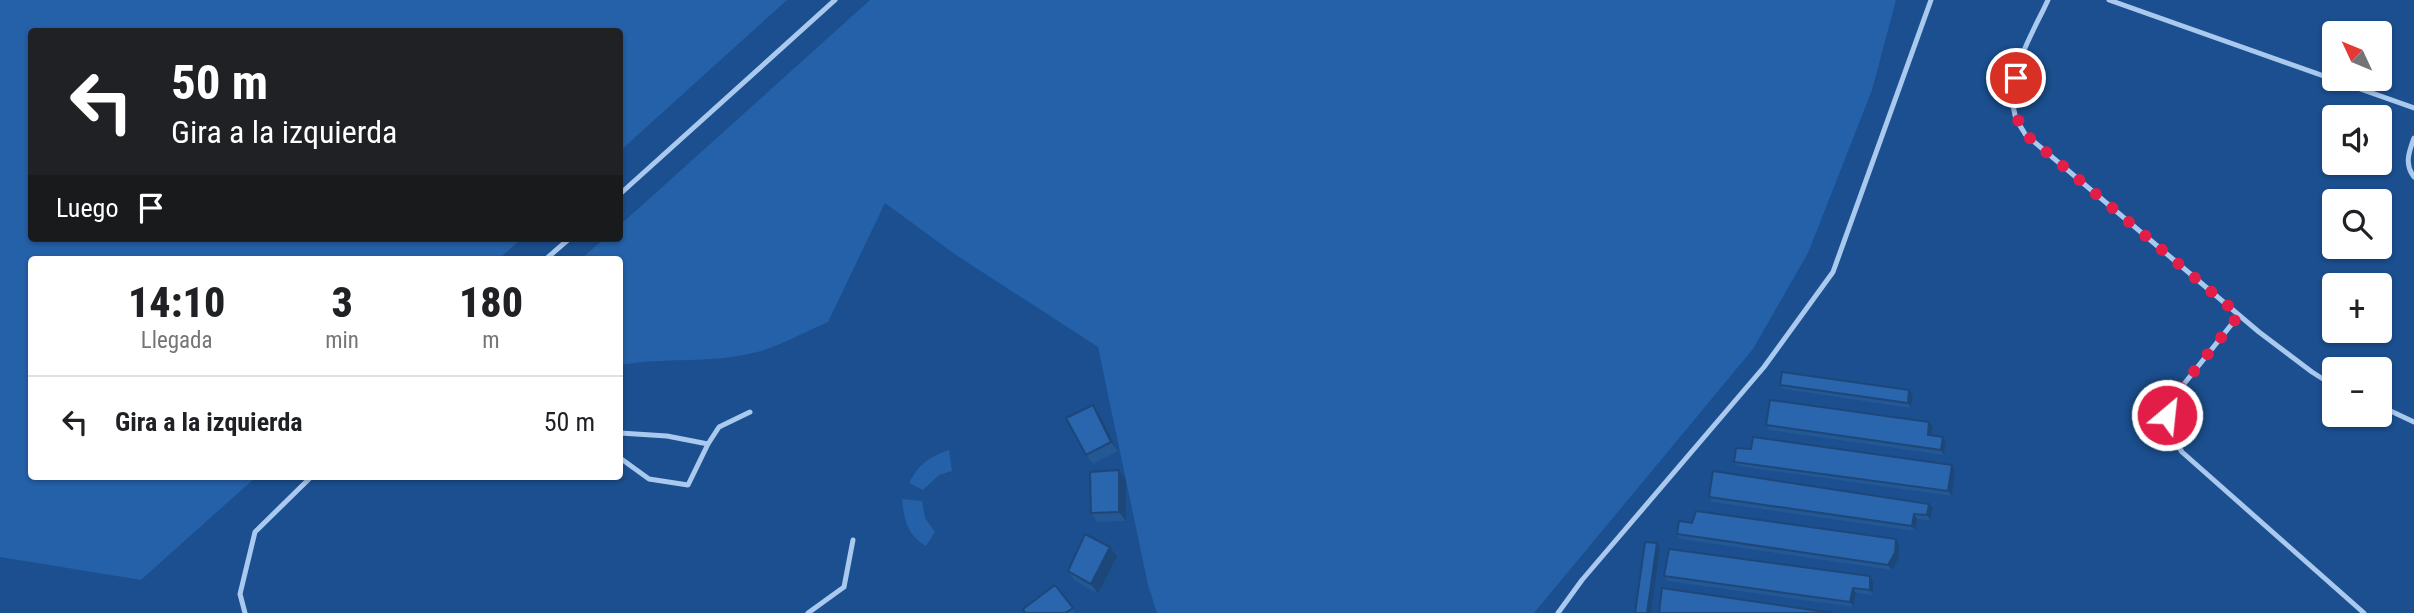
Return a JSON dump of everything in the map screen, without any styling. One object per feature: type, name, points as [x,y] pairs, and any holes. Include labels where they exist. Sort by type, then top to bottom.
[{"type":"lane","points":[[623,191],[835,0]]},
{"type":"lane","points":[[1558,613],[1582,580],[1763,367],[1833,272],[1931,0]]},
{"type":"lane","points":[[2048,0],[2020,63],[2013,93],[2015,116],[2025,134],[2239,315],[2322,378]]},
{"type":"lane","points":[[2109,0],[2414,108]]},
{"type":"lane","points":[[2414,138],[2410,171],[2414,177]]},
{"type":"lane","points":[[549,256],[565,242]]},
{"type":"lane","points":[[2239,315],[2172,399],[2167,415],[2169,432],[2182,452],[2364,613]]},
{"type":"lane","points":[[623,460],[649,479],[688,485],[708,443],[719,427],[750,412]]},
{"type":"lane","points":[[2392,412],[2414,422]]},
{"type":"lane","points":[[623,433],[667,436],[708,443]]},
{"type":"lane","points":[[245,613],[240,594],[255,532],[308,480]]},
{"type":"lane","points":[[807,613],[844,587],[853,540]]},
{"type":"shaded area","points":[[0,0],[787,0],[623,148],[623,28],[28,28],[28,242],[518,242],[502,256],[28,256],[28,480],[253,480],[141,580],[0,557]]},
{"type":"shaded area","points":[[870,0],[1896,0],[1872,90],[1808,253],[1753,349],[1534,613],[1157,613],[1148,585],[1098,347],[956,255],[885,203],[828,322],[753,353],[623,365],[623,256],[584,256],[600,242],[623,242],[623,222]]},
{"type":"shaded area","points":[[949,450],[952,471],[939,475],[923,490],[909,483],[925,462]]},
{"type":"shaded area","points":[[902,499],[922,501],[925,518],[935,532],[926,546],[911,532]]},
{"type":"building","points":[[1782,372],[1909,390],[1908,403],[1780,385]]},
{"type":"building","points":[[1770,400],[1929,422],[1928,435],[1943,437],[1941,450],[1766,425]]},
{"type":"building","points":[[1093,405],[1111,442],[1086,455],[1066,418]]},
{"type":"building","points":[[1753,437],[1952,465],[1948,491],[1734,462],[1736,448],[1751,449]]},
{"type":"building","points":[[1119,470],[1119,512],[1091,513],[1090,472]]},
{"type":"building","points":[[1713,471],[1929,504],[1927,515],[1914,514],[1912,526],[1709,497]]},
{"type":"building","points":[[1696,511],[1896,539],[1895,553],[1888,565],[1677,534],[1679,521],[1692,523]]},
{"type":"building","points":[[1085,534],[1110,547],[1091,584],[1068,571]]},
{"type":"building","points":[[1645,542],[1657,543],[1647,613],[1635,613]]},
{"type":"building","points":[[1669,549],[1870,576],[1870,590],[1853,588],[1850,602],[1664,576]]},
{"type":"building","points":[[1055,585],[1073,608],[1065,613],[1025,613],[1023,609]]},
{"type":"building","points":[[1662,588],[1833,613],[1659,613]]},
{"type":"route","points":[[2016,78],[2013,93],[2015,116],[2025,134],[2239,315],[2172,399],[2167,415]]}]
